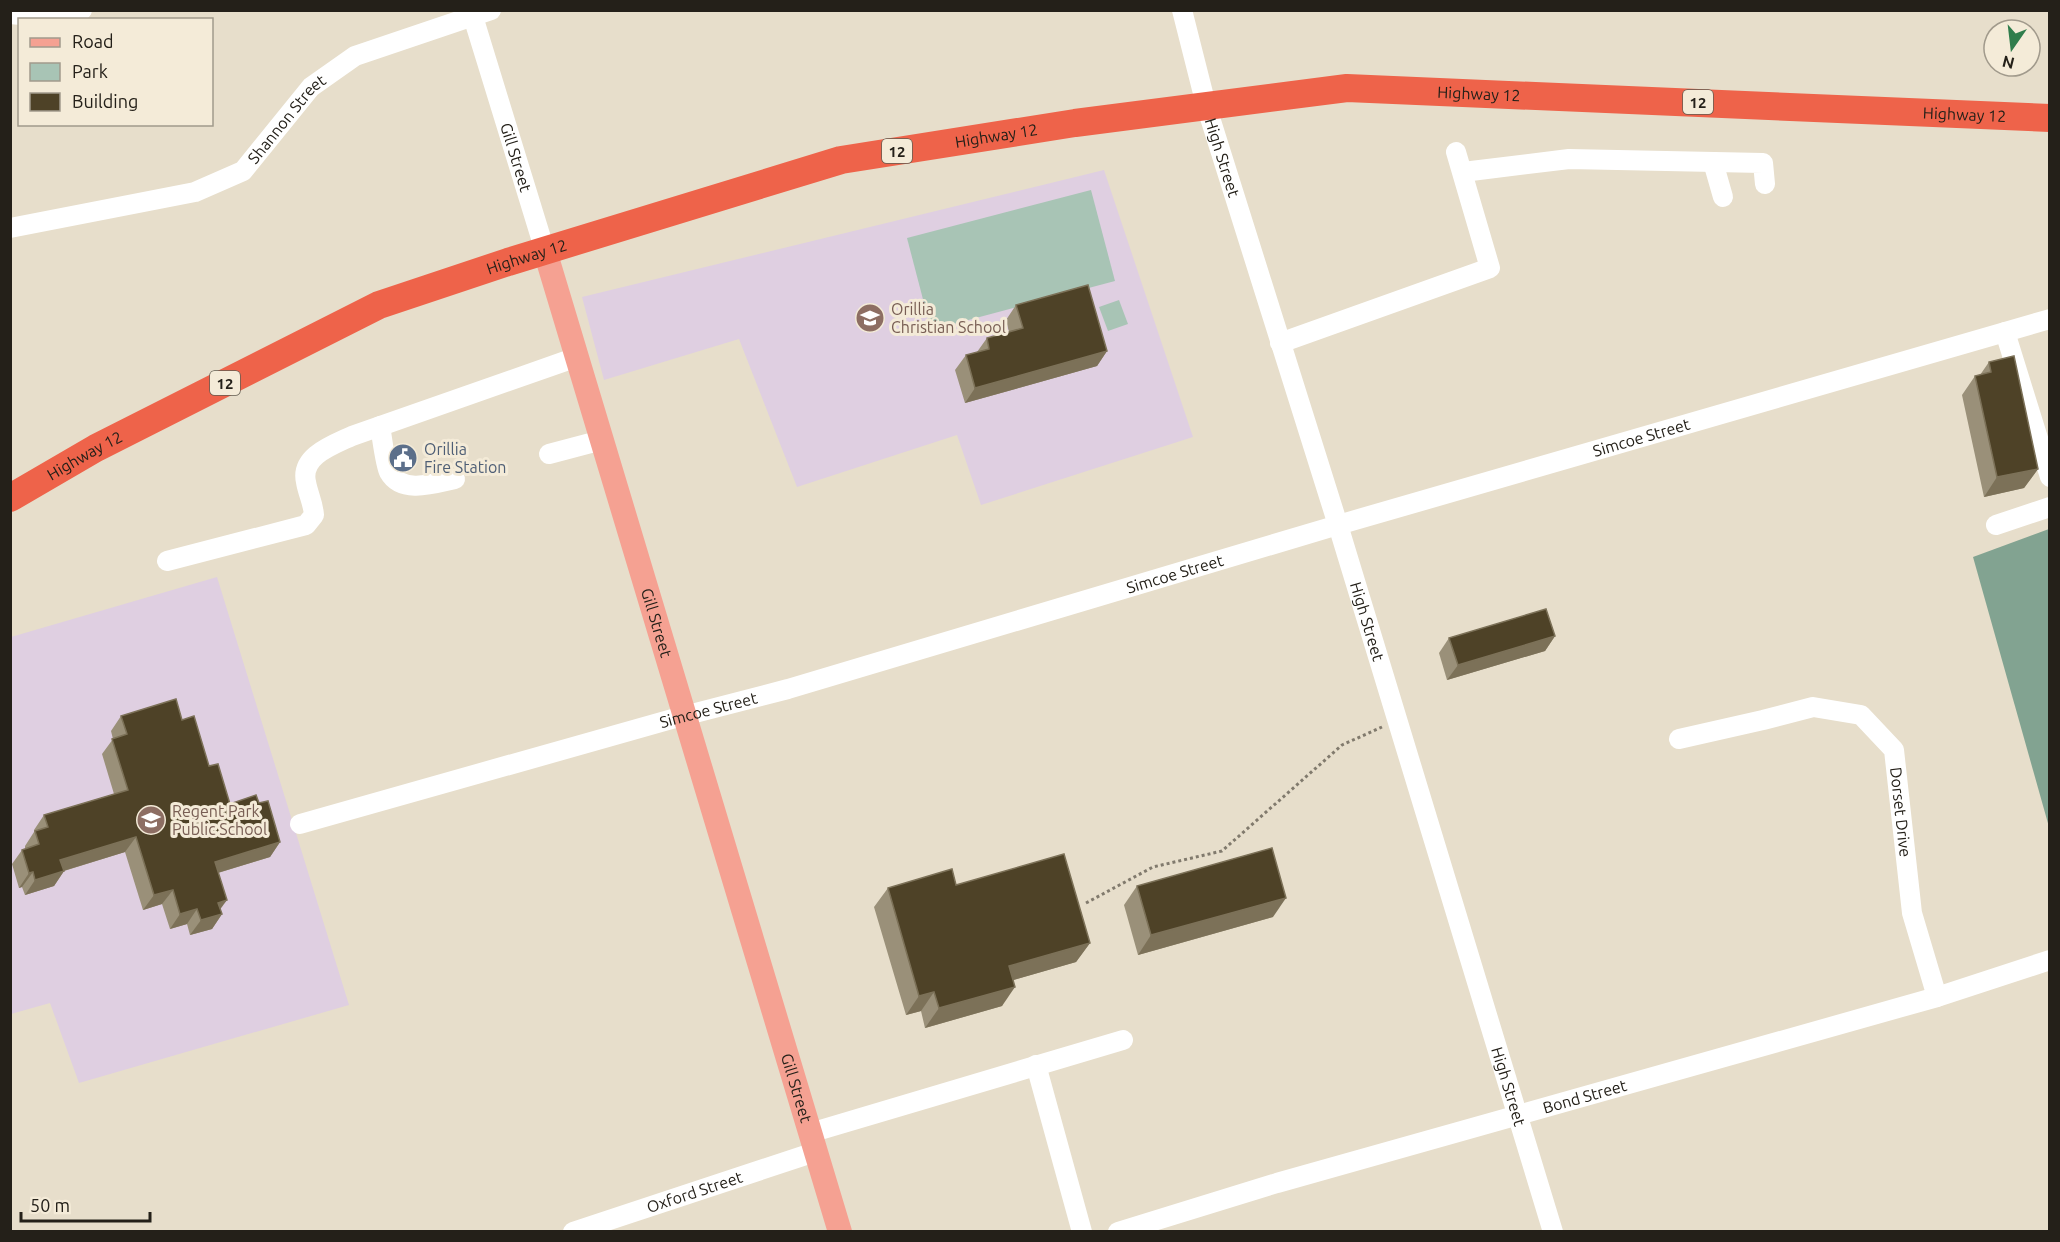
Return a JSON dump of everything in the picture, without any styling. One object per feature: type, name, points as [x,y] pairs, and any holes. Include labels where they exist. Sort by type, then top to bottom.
[{"type":"highway","name":"Highway 12","points":[[10,498],[96,448],[379,305],[545,251],[841,160],[1075,123],[1347,88],[2049,118]]},
{"type":"main road","name":"Gill Street","points":[[545,251],[840,1232]]},
{"type":"street","points":[[10,14],[55,18],[82,10]]},
{"type":"street","name":"High Street","points":[[1182,10],[1206,105],[1338,525],[1553,1232]]},
{"type":"street","name":"Shannon Street","points":[[10,228],[195,192],[243,171],[311,87],[355,56],[478,12]]},
{"type":"street","name":"Gill Street","points":[[478,12],[545,251]]},
{"type":"street","points":[[1280,343],[1490,268],[1456,152]]},
{"type":"street","points":[[1463,172],[1569,159],[1763,163],[1765,184]]},
{"type":"street","points":[[1713,162],[1723,197]]},
{"type":"street","name":"Simcoe Street","points":[[300,824],[684,715],[799,686],[1338,525],[2049,319]]},
{"type":"street","points":[[2005,332],[2049,477]]},
{"type":"street","points":[[168,561],[306,525],[314,514],[313,502],[305,481],[306,467],[317,454],[352,436],[577,357]]},
{"type":"street","points":[[380,426],[390,472],[401,483],[417,487],[455,479]]},
{"type":"street","points":[[549,454],[602,440]]},
{"type":"street","points":[[1996,525],[2049,507]]},
{"type":"street","name":"Dorset Drive","points":[[1679,739],[1813,707],[1861,715],[1894,750],[1912,913],[1937,997]]},
{"type":"street","name":"Bond Street","points":[[1118,1232],[1278,1183],[1937,997],[2049,960]]},
{"type":"street","name":"Oxford Street","points":[[573,1232],[813,1142],[1036,1065],[1123,1040]]},
{"type":"street","points":[[1036,1065],[1082,1232]]},
{"type":"path","points":[[1086,903],[1154,867],[1222,851],[1342,746],[1397,720]]},
{"type":"shaded area","name":"Orillia Christian School","points":[[1104,170],[1193,437],[981,505],[957,435],[797,487],[739,339],[604,380],[582,297]]},
{"type":"shaded area","name":"Regent Park Public School","points":[[217,577],[349,1005],[79,1083],[50,1003],[11,1014],[11,637]]},
{"type":"green space","points":[[1091,190],[1115,281],[931,330],[907,238]]},
{"type":"green space","points":[[1119,300],[1128,324],[1108,331],[1099,307]]},
{"type":"green space","points":[[2050,529],[2049,827],[1973,557]]},
{"type":"building","points":[[1088,285],[1107,351],[975,388],[966,355],[989,349],[987,338],[1023,328],[1016,305]]},
{"type":"building","points":[[2014,356],[2038,469],[1997,477],[1975,376],[1991,372],[1989,362]]},
{"type":"building","points":[[1546,609],[1555,636],[1458,665],[1449,638]]},
{"type":"building","points":[[176,699],[182,720],[194,716],[209,766],[218,764],[230,804],[256,795],[259,803],[268,801],[280,842],[215,862],[227,900],[218,903],[222,914],[201,920],[197,909],[180,914],[173,890],[154,895],[136,837],[60,860],[64,871],[35,880],[33,872],[29,873],[22,850],[39,844],[35,831],[48,827],[44,815],[128,790],[112,739],[127,734],[121,716]]},
{"type":"building","points":[[1272,848],[1286,898],[1151,935],[1137,886]]},
{"type":"building","points":[[1064,854],[1090,943],[1009,966],[1015,987],[939,1008],[934,992],[919,996],[888,888],[952,869],[956,885]]},
{"type":"place","name":"Orillia Christian School","points":[[870,318]]},
{"type":"place","name":"Orillia Fire Station","points":[[403,458]]},
{"type":"place","name":"Regent Park Public School","points":[[151,820]]}]
